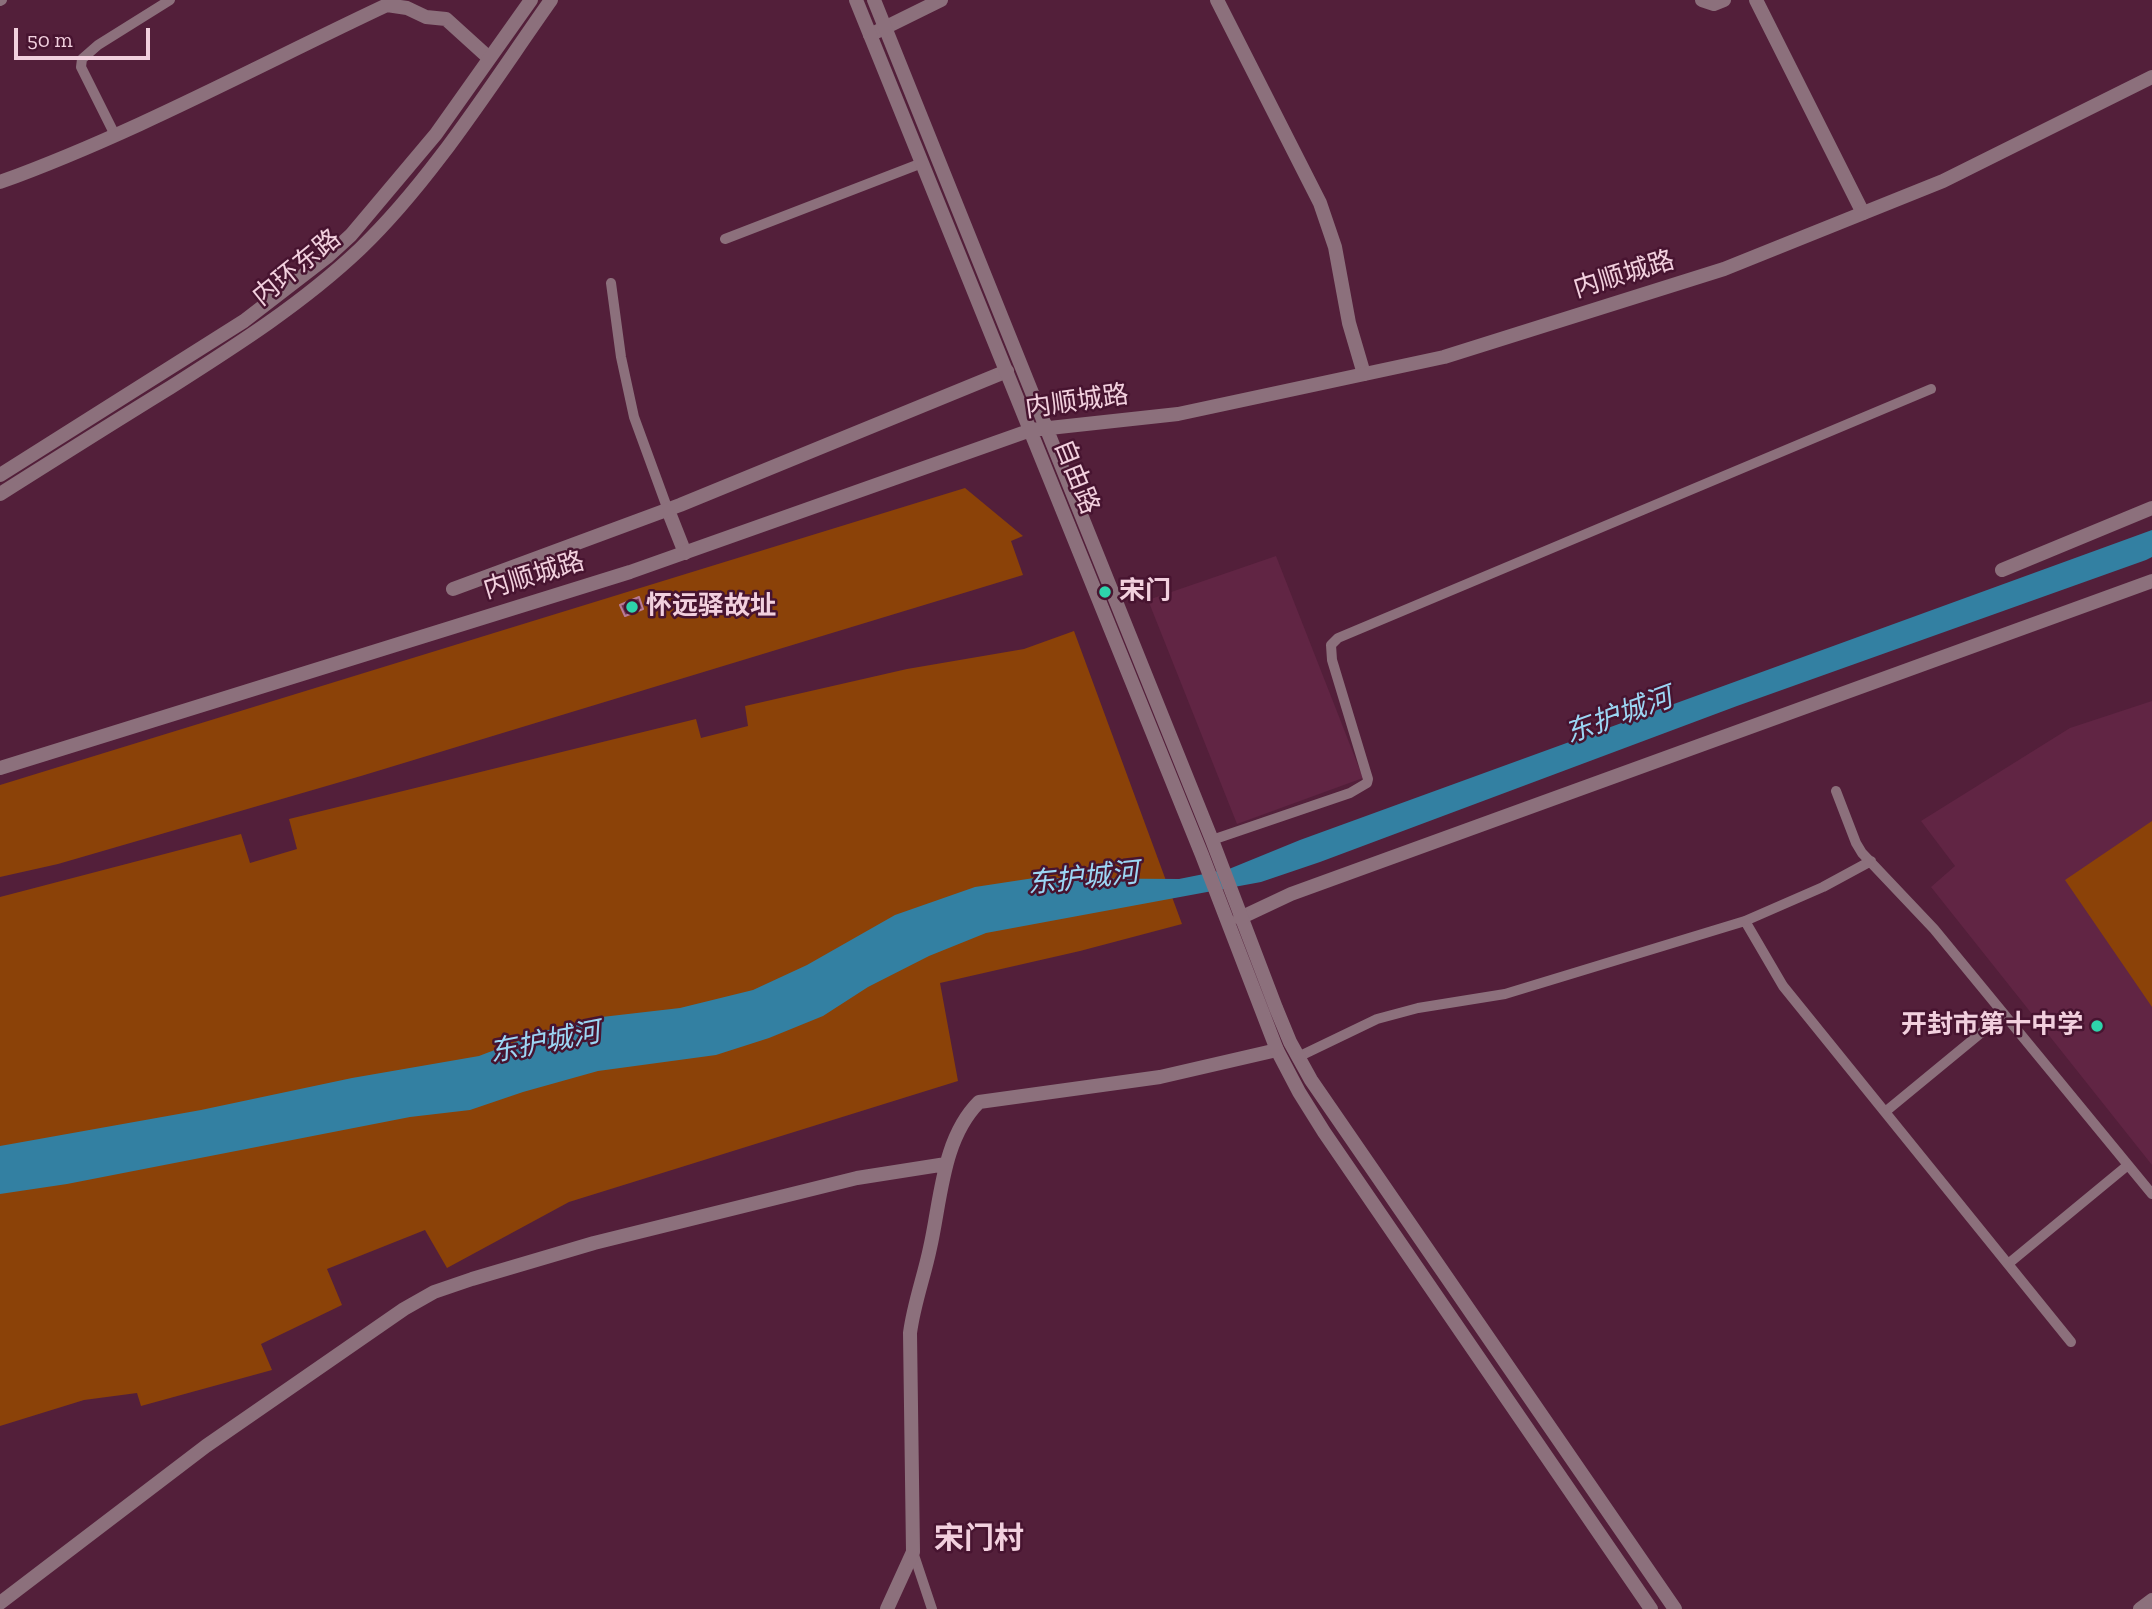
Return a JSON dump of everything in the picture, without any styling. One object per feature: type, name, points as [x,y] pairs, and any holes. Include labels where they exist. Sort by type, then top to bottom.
[{"type":"street","name":"内环东路","points":[[0,475],[244,321],[327,257],[351,235],[436,134],[531,0]]},
{"type":"street","name":"内环东路","points":[[0,494],[254,335],[338,269],[380,227],[449,144],[551,0]]},
{"type":"street","name":"自由路","points":[[856,0],[1202,855],[1232,910]]},
{"type":"street","name":"自由路","points":[[874,0],[1214,846],[1232,910]]},
{"type":"street","points":[[870,35],[941,0]]},
{"type":"street","points":[[1217,0],[1320,203],[1335,247],[1349,323],[1364,374]]},
{"type":"street","points":[[1702,0],[1714,4],[1724,0]]},
{"type":"street","points":[[1756,0],[1863,213]]},
{"type":"street","points":[[0,182],[48,165],[115,135],[387,5],[406,4],[426,17],[446,19],[489,58]]},
{"type":"street","name":"内顺城路","points":[[0,768],[630,572],[1031,430],[1178,414],[1444,357],[1724,270],[1943,181],[2152,77]]},
{"type":"street","points":[[453,589],[668,510],[1007,372]]},
{"type":"street","points":[[2002,570],[2152,508]]},
{"type":"street","points":[[668,510],[685,553]]},
{"type":"street","points":[[1232,910],[1291,894],[2152,581]]},
{"type":"street","points":[[1232,910],[1276,1050],[1298,1092],[1651,1609]]},
{"type":"street","points":[[1232,910],[1290,1042],[1319,1092],[1675,1609]]},
{"type":"street","points":[[887,1609],[914,1552],[910,1333],[914,1305],[930,1250],[946,1164],[965,1116],[979,1102],[1160,1077],[1276,1050]]},
{"type":"street","points":[[0,1603],[206,1446],[404,1309],[434,1292],[594,1242],[857,1178],[946,1164]]},
{"type":"street","points":[[2140,1609],[2152,1600]]},
{"type":"lane","points":[[115,135],[81,68],[82,59],[98,45],[170,0]]},
{"type":"lane","points":[[725,239],[922,163]]},
{"type":"lane","points":[[611,283],[621,357],[634,417],[668,510]]},
{"type":"lane","points":[[1214,846],[1350,793],[1367,783],[1332,660],[1331,645],[1338,638],[1931,389]]},
{"type":"lane","points":[[1836,791],[1856,843],[1934,929],[2152,1194]]},
{"type":"lane","points":[[1298,1057],[1377,1019],[1418,1008],[1505,994],[1745,921],[1823,887],[1871,861]]},
{"type":"lane","points":[[1745,921],[1783,986],[2071,1342]]},
{"type":"lane","points":[[1885,1112],[2004,1014]]},
{"type":"lane","points":[[2008,1264],[2129,1166]]},
{"type":"lane","points":[[914,1552],[932,1609]]},
{"type":"shaded area","points":[[965,488],[1023,536],[1011,541],[1023,575],[361,776],[58,864],[0,877],[0,785]]},
{"type":"shaded area","points":[[1276,556],[1363,778],[1237,824],[1148,600]]},
{"type":"shaded area","points":[[1074,631],[1182,924],[940,983],[958,1081],[569,1202],[447,1268],[425,1230],[327,1269],[342,1305],[261,1344],[272,1370],[141,1406],[137,1393],[84,1400],[0,1426],[0,897],[241,834],[250,863],[297,849],[289,819],[696,719],[701,738],[748,726],[745,706],[907,669],[1024,649]]},
{"type":"shaded area","name":"开封市第十中学","points":[[2152,701],[2152,1165],[1931,887],[1955,866],[1921,821],[2070,728]]},
{"type":"shaded area","points":[[2152,821],[2152,1007],[2065,880]]},
{"type":"water","name":"东护城河","points":[[2152,530],[2152,557],[2146,560],[1737,706],[1320,862],[1261,882],[986,933],[929,956],[868,987],[823,1016],[769,1038],[716,1055],[598,1071],[470,1110],[410,1117],[67,1184],[0,1194],[0,1146],[479,1056],[544,1031],[602,1017],[680,1008],[753,990],[807,965],[895,915],[975,887],[1034,878],[1179,879],[1229,869],[1300,840]]},
{"type":"building","name":"怀远驿故址","points":[[639,597],[643,609],[625,616],[620,605]]},
{"type":"place","name":"宋门","points":[[1105,592]]},
{"type":"place","name":"怀远驿故址","points":[[632,607]]},
{"type":"place","name":"开封市第十中学","points":[[2097,1026]]},
{"type":"district","name":"宋门村","points":[[979,1539]]}]
